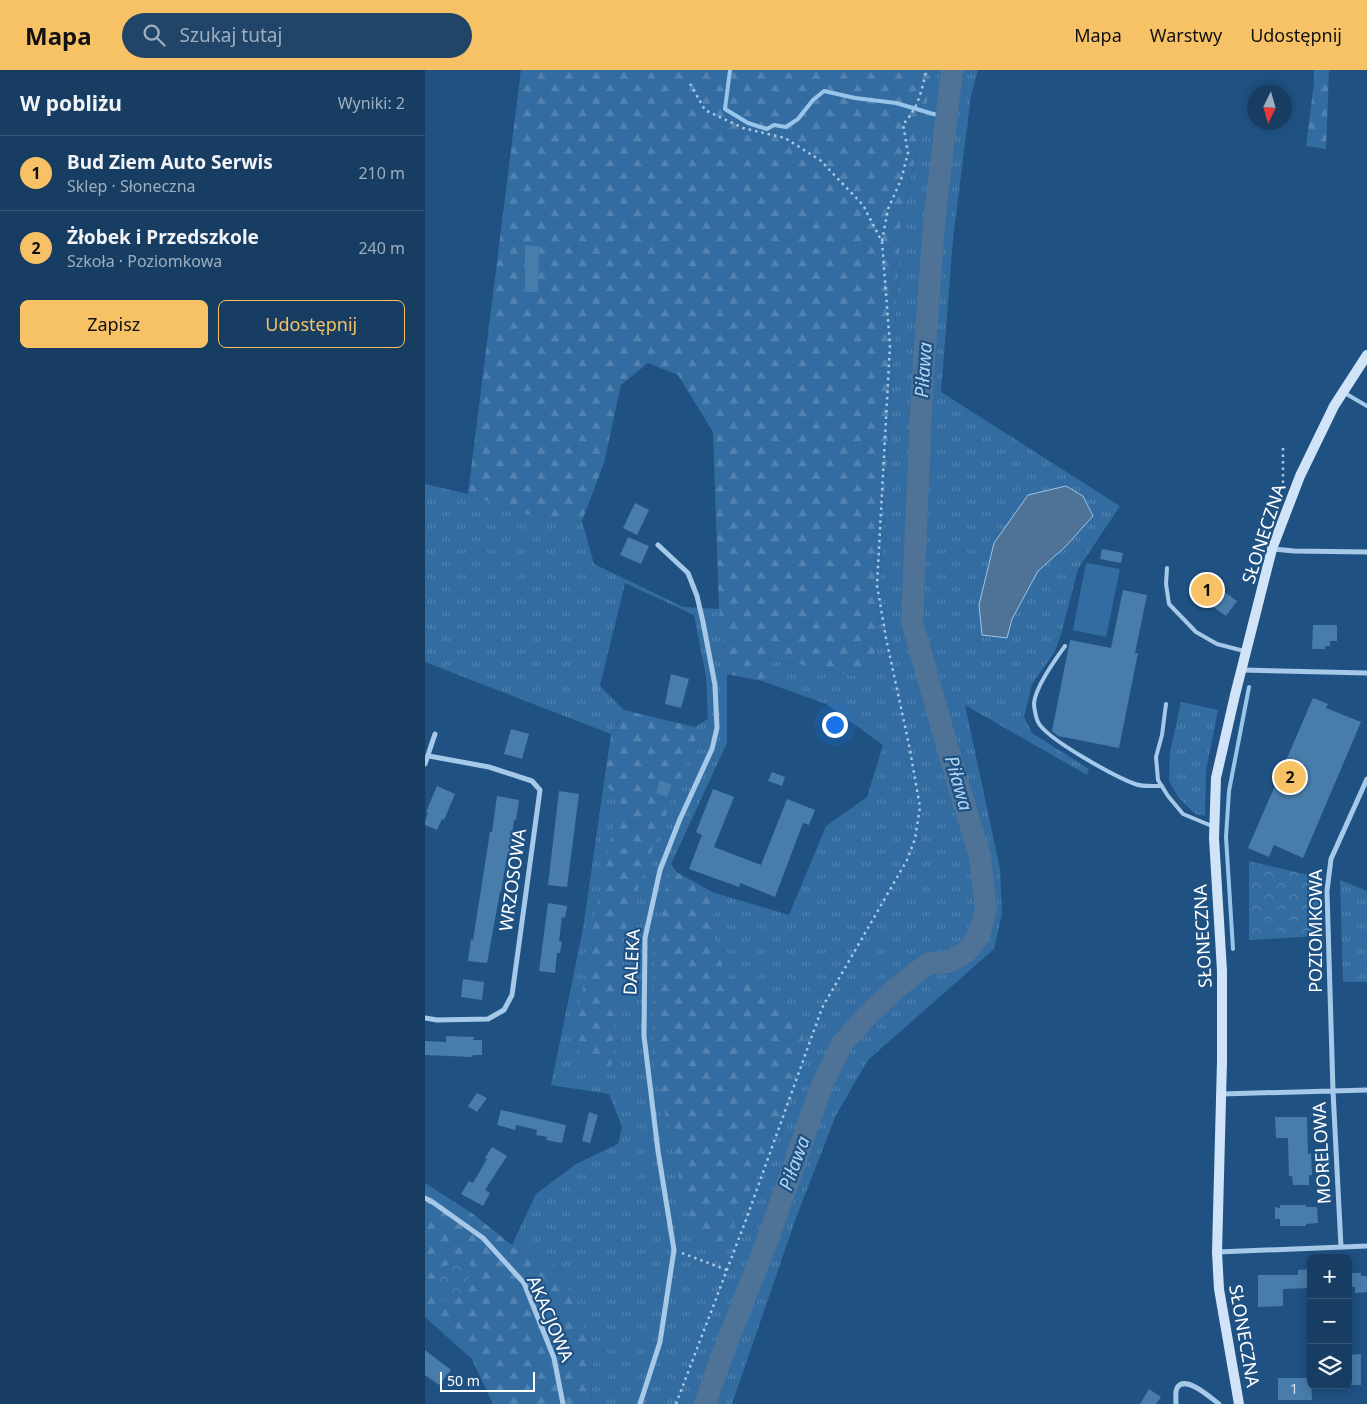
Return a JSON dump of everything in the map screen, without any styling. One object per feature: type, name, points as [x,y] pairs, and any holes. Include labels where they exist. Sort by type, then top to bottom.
[{"type":"street","name":"SŁONECZNA","points":[[1239,1404],[1219,1289],[1217,1252],[1222,971],[1214,826],[1216,778],[1272,549],[1300,476],[1334,406],[1367,355]]},
{"type":"street","name":"DALEKA","points":[[640,1404],[660,1342],[674,1250],[658,1151],[644,1036],[645,938],[660,870],[712,749],[717,728],[715,686],[697,596],[688,573],[658,545]]},
{"type":"street","points":[[1272,549],[1367,552]]},
{"type":"street","points":[[1242,670],[1367,673]]},
{"type":"street","points":[[425,764],[435,734]]},
{"type":"street","name":"WRZOSOWA","points":[[425,1018],[437,1020],[488,1019],[504,1010],[512,995],[540,790],[532,781],[497,770],[429,756]]},
{"type":"street","name":"POZIOMKOWA","points":[[1333,1091],[1327,891],[1331,859],[1367,779]]},
{"type":"street","name":"MORELOWA","points":[[1341,1247],[1333,1091],[1367,1090]]},
{"type":"street","points":[[1221,1094],[1333,1091]]},
{"type":"street","name":"AKACJOWA","points":[[425,1198],[483,1238],[523,1283],[555,1358],[563,1404]]},
{"type":"street","points":[[1217,1252],[1367,1246]]},
{"type":"street","points":[[1176,1404],[1177,1388],[1183,1383],[1191,1385],[1219,1404]]},
{"type":"lane","points":[[1343,392],[1367,406]]},
{"type":"lane","points":[[1167,568],[1166,584],[1169,604],[1196,632],[1217,644],[1247,652]]},
{"type":"lane","points":[[1065,646],[1049,668],[1039,689],[1034,704],[1038,722],[1064,746],[1118,776],[1137,785],[1162,786]]},
{"type":"lane","points":[[1166,704],[1162,734],[1156,757],[1158,780],[1183,814],[1214,826]]},
{"type":"path","points":[[676,1404],[727,1270],[821,1008],[907,860],[915,839],[920,807],[877,585],[890,345],[882,242],[888,209],[901,180],[907,153],[903,124],[910,118],[923,86],[926,70]]},
{"type":"path","points":[[689,82],[705,110],[743,128],[785,138],[820,160],[863,205],[882,242]]},
{"type":"path","points":[[1283,448],[1284,494],[1292,497]]},
{"type":"path","points":[[674,1250],[727,1270]]},
{"type":"green space","points":[[521,70],[934,70],[901,222],[876,650],[868,678],[767,658],[762,681],[727,674],[719,609],[713,432],[678,375],[648,363],[621,385],[604,463],[582,521],[522,514],[468,494]]},
{"type":"green space","points":[[934,70],[978,70],[971,96],[953,239],[941,392],[1120,506],[1078,569],[1061,635],[1054,653],[1032,684],[1024,717],[1032,733],[1089,769],[1087,775],[965,705],[1000,869],[1002,914],[994,949],[868,1060],[836,1115],[796,1218],[732,1404],[591,1404],[593,1348],[559,1268],[512,1245],[536,1194],[576,1164],[618,1144],[622,1127],[609,1094],[551,1085],[583,929],[611,734],[425,662],[425,484],[468,494],[522,514],[582,521],[594,564],[683,607],[719,609],[727,674],[727,743],[671,864],[676,872],[712,892],[789,915],[826,826],[867,797],[883,745],[826,704],[762,681],[766,658],[868,678],[876,650],[901,222]],"holes":[[[1028,495],[1066,546],[1038,571],[1012,619],[1007,638]],[[625,583],[694,615],[706,676],[708,719],[695,727],[612,733],[624,710],[600,686]]]},
{"type":"green space","points":[[1314,70],[1329,70],[1326,149],[1306,146]]},
{"type":"green space","points":[[1086,563],[1120,569],[1106,637],[1073,630]]},
{"type":"green space","points":[[1181,702],[1218,710],[1206,771],[1205,816],[1195,814],[1178,797],[1169,781],[1170,752]]},
{"type":"green space","points":[[624,710],[695,727],[695,742],[643,873],[620,948],[611,1070],[592,1073],[574,1044],[594,922],[619,801],[604,782],[612,734]]},
{"type":"green space","points":[[1249,861],[1321,878],[1320,936],[1249,940]]},
{"type":"green space","points":[[671,864],[676,872],[712,892],[714,935],[725,976],[763,987],[806,1021],[796,1071],[765,1155],[731,1230],[718,1248],[691,1233],[653,1057],[654,942]]},
{"type":"green space","points":[[1340,880],[1367,891],[1367,982],[1343,982]]},
{"type":"green space","points":[[425,1183],[473,1214],[512,1245],[559,1268],[593,1348],[591,1404],[493,1404],[472,1359],[425,1317]]},
{"type":"green space","points":[[462,1261],[475,1267],[457,1298],[449,1301],[437,1299],[441,1267]]},
{"type":"shaded area","points":[[1066,486],[1083,496],[1093,516],[1066,546],[1038,571],[1012,619],[1007,638],[982,635],[979,605],[994,543],[1028,495]]},
{"type":"building","points":[[525,245],[539,246],[538,292],[525,292]]},
{"type":"building","points":[[635,503],[649,510],[637,535],[623,528]]},
{"type":"building","points":[[628,537],[649,546],[641,564],[620,555]]},
{"type":"building","points":[[1102,549],[1123,553],[1121,563],[1100,559]]},
{"type":"building","points":[[1200,574],[1237,601],[1226,616],[1189,590]]},
{"type":"building","points":[[1123,590],[1147,595],[1135,653],[1138,653],[1119,748],[1058,736],[1052,731],[1070,640],[1111,648]]},
{"type":"building","points":[[1313,625],[1337,625],[1337,641],[1330,641],[1330,646],[1325,646],[1325,649],[1312,649]]},
{"type":"building","points":[[671,674],[689,679],[681,708],[665,704]]},
{"type":"building","points":[[1313,698],[1328,704],[1326,708],[1361,722],[1303,858],[1274,845],[1269,857],[1248,848]]},
{"type":"building","points":[[511,729],[529,734],[522,759],[504,754]]},
{"type":"building","points":[[772,772],[785,777],[782,786],[768,781]]},
{"type":"building","points":[[660,780],[672,785],[667,797],[656,793]]},
{"type":"building","points":[[437,786],[455,794],[444,820],[442,819],[437,830],[425,825],[425,821],[428,813],[426,812]]},
{"type":"building","points":[[713,789],[734,797],[714,847],[761,865],[787,799],[815,810],[809,825],[803,823],[775,897],[740,883],[739,887],[689,869],[702,835],[696,832]]},
{"type":"building","points":[[559,791],[579,794],[567,887],[548,885]]},
{"type":"building","points":[[497,796],[519,800],[516,820],[514,820],[509,857],[507,856],[487,963],[468,961],[490,832],[492,832]]},
{"type":"building","points":[[548,903],[567,906],[565,918],[562,917],[559,941],[562,942],[560,953],[557,953],[555,973],[539,971]]},
{"type":"building","points":[[463,979],[484,982],[482,1000],[461,997]]},
{"type":"building","points":[[446,1036],[474,1037],[473,1040],[482,1040],[482,1055],[473,1055],[472,1057],[425,1055],[425,1041],[446,1042]]},
{"type":"building","points":[[477,1093],[487,1098],[477,1112],[468,1106]]},
{"type":"building","points":[[501,1110],[566,1125],[562,1143],[546,1140],[547,1137],[536,1135],[537,1130],[516,1125],[515,1130],[497,1125]]},
{"type":"building","points":[[589,1112],[598,1115],[590,1143],[582,1141]]},
{"type":"building","points":[[1275,1117],[1307,1117],[1308,1154],[1311,1153],[1312,1175],[1309,1175],[1309,1185],[1293,1185],[1292,1176],[1289,1176],[1288,1138],[1276,1138]]},
{"type":"building","points":[[492,1147],[507,1156],[485,1190],[490,1193],[483,1206],[461,1194],[469,1181],[473,1183]]},
{"type":"building","points":[[1280,1205],[1317,1207],[1318,1223],[1306,1224],[1306,1226],[1280,1226],[1280,1219],[1275,1219],[1275,1207],[1280,1208]]},
{"type":"building","points":[[1307,1269],[1307,1288],[1283,1289],[1283,1306],[1258,1307],[1258,1275],[1298,1275],[1298,1270]]},
{"type":"building","points":[[1352,1273],[1361,1273],[1361,1276],[1367,1276],[1367,1292],[1355,1293],[1355,1287],[1352,1287]]},
{"type":"building","points":[[425,1350],[451,1370],[439,1385],[425,1375]]},
{"type":"building","points":[[1361,1354],[1361,1385],[1352,1385],[1352,1355]]},
{"type":"building","points":[[1278,1378],[1307,1378],[1307,1389],[1312,1389],[1312,1400],[1278,1400]]},
{"type":"building","points":[[1149,1389],[1161,1397],[1156,1404],[1140,1404]]},
{"type":"waterway","points":[[730,70],[725,109],[748,123],[767,129],[774,125],[786,127],[798,119],[813,100],[824,91],[855,98],[896,103],[947,118]]},
{"type":"waterway","name":"Piława","points":[[705,1404],[768,1239],[822,1085],[842,1044],[895,989],[929,963],[949,962],[966,952],[979,936],[986,909],[980,857],[912,621],[922,389],[934,223],[952,70]]},
{"type":"waterway","points":[[1233,949],[1226,837],[1229,791],[1249,687]]},
{"type":"place","name":"Bud Ziem Auto Serwis","points":[[1207,590]]},
{"type":"place","name":"Żłobek i Przedszkole","points":[[1290,777]]}]
